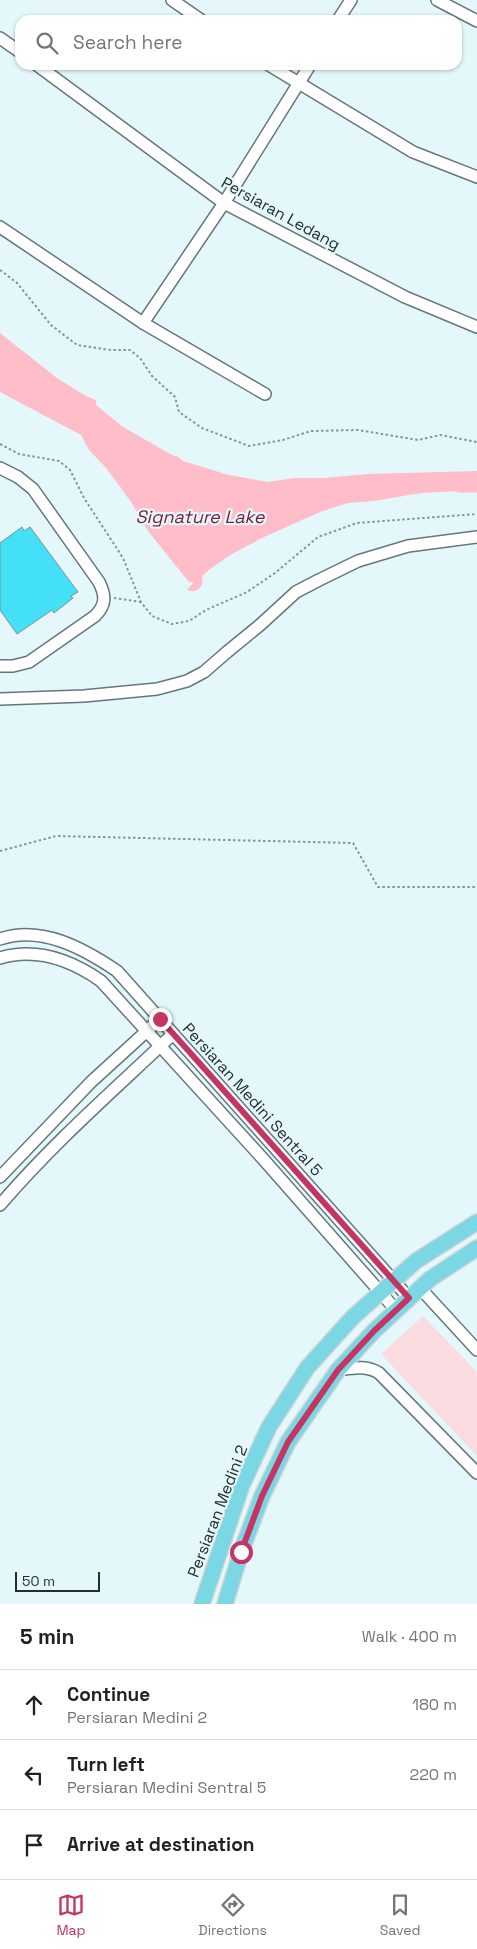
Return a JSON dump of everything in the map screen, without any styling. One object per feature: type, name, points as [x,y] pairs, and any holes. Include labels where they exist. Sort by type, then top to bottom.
[{"type":"main road","name":"Persiaran Medini 2","points":[[202,1604],[242,1485],[269,1427],[307,1368],[353,1317],[416,1261],[477,1222]]},
{"type":"main road","points":[[225,1604],[256,1512],[288,1442],[338,1370],[414,1293],[437,1274],[477,1248]]},
{"type":"street","points":[[172,0],[194,15]]},
{"type":"street","points":[[341,15],[351,0]]},
{"type":"street","points":[[436,0],[477,21]]},
{"type":"street","points":[[0,38],[15,48]]},
{"type":"street","name":"Persiaran Ledang","points":[[44,70],[224,203],[405,297],[477,327]]},
{"type":"street","points":[[277,70],[413,152],[477,178]]},
{"type":"street","points":[[143,324],[224,203],[307,70]]},
{"type":"street","points":[[0,227],[143,324],[265,394]]},
{"type":"street","points":[[0,468],[18,477],[33,489],[99,582],[104,597],[102,609],[95,616],[29,662],[13,666],[0,666]]},
{"type":"street","points":[[0,698],[84,696],[157,689],[187,681],[204,672],[296,592],[319,580],[358,561],[408,546],[477,537]]},
{"type":"street","name":"Persiaran Medini Sentral 5","points":[[0,939],[26,934],[68,943],[92,954],[117,970],[393,1281],[437,1309],[477,1350]]},
{"type":"street","name":"Persiaran Medini Sentral 5","points":[[0,958],[10,955],[33,955],[61,959],[81,968],[101,981],[264,1160],[396,1310]]},
{"type":"street","points":[[0,1177],[91,1082],[160,1019]]},
{"type":"street","points":[[0,1205],[22,1180],[106,1095],[173,1034]]},
{"type":"street","points":[[338,1370],[362,1367],[379,1373],[477,1473]]},
{"type":"path","points":[[0,270],[16,283],[51,326],[77,345],[110,350],[130,350],[140,358],[152,376],[175,397],[179,412],[202,428],[249,446],[283,440],[311,431],[339,430],[358,430],[418,440],[440,435],[477,442]]},
{"type":"path","points":[[0,444],[20,454],[59,461],[70,470],[84,498],[123,558],[141,602],[152,616],[172,624],[189,621],[206,610],[247,592],[275,573],[318,537],[357,523],[477,514]]},
{"type":"path","points":[[104,597],[141,602]]},
{"type":"path","points":[[0,850],[56,836],[353,843],[378,887],[477,887]]},
{"type":"shaded area","points":[[423,1316],[477,1372],[477,1456],[381,1354]]},
{"type":"water","name":"Signature Lake","points":[[0,333],[57,378],[96,400],[96,405],[123,427],[183,461],[229,475],[268,482],[294,478],[323,478],[368,474],[477,471],[477,490],[421,493],[374,501],[348,503],[320,512],[262,538],[232,554],[202,576],[201,586],[197,590],[187,590],[194,582],[189,582],[148,531],[131,502],[107,469],[89,450],[81,435],[0,392]]},
{"type":"building","points":[[22,527],[24,531],[30,527],[78,592],[71,596],[73,598],[54,613],[52,610],[17,634],[0,610],[0,543]]},
{"type":"waterway","points":[[458,491],[477,491]]},
{"type":"route","points":[[160,1019],[409,1298],[374,1331],[338,1370],[288,1442],[262,1496],[241,1552]]}]
